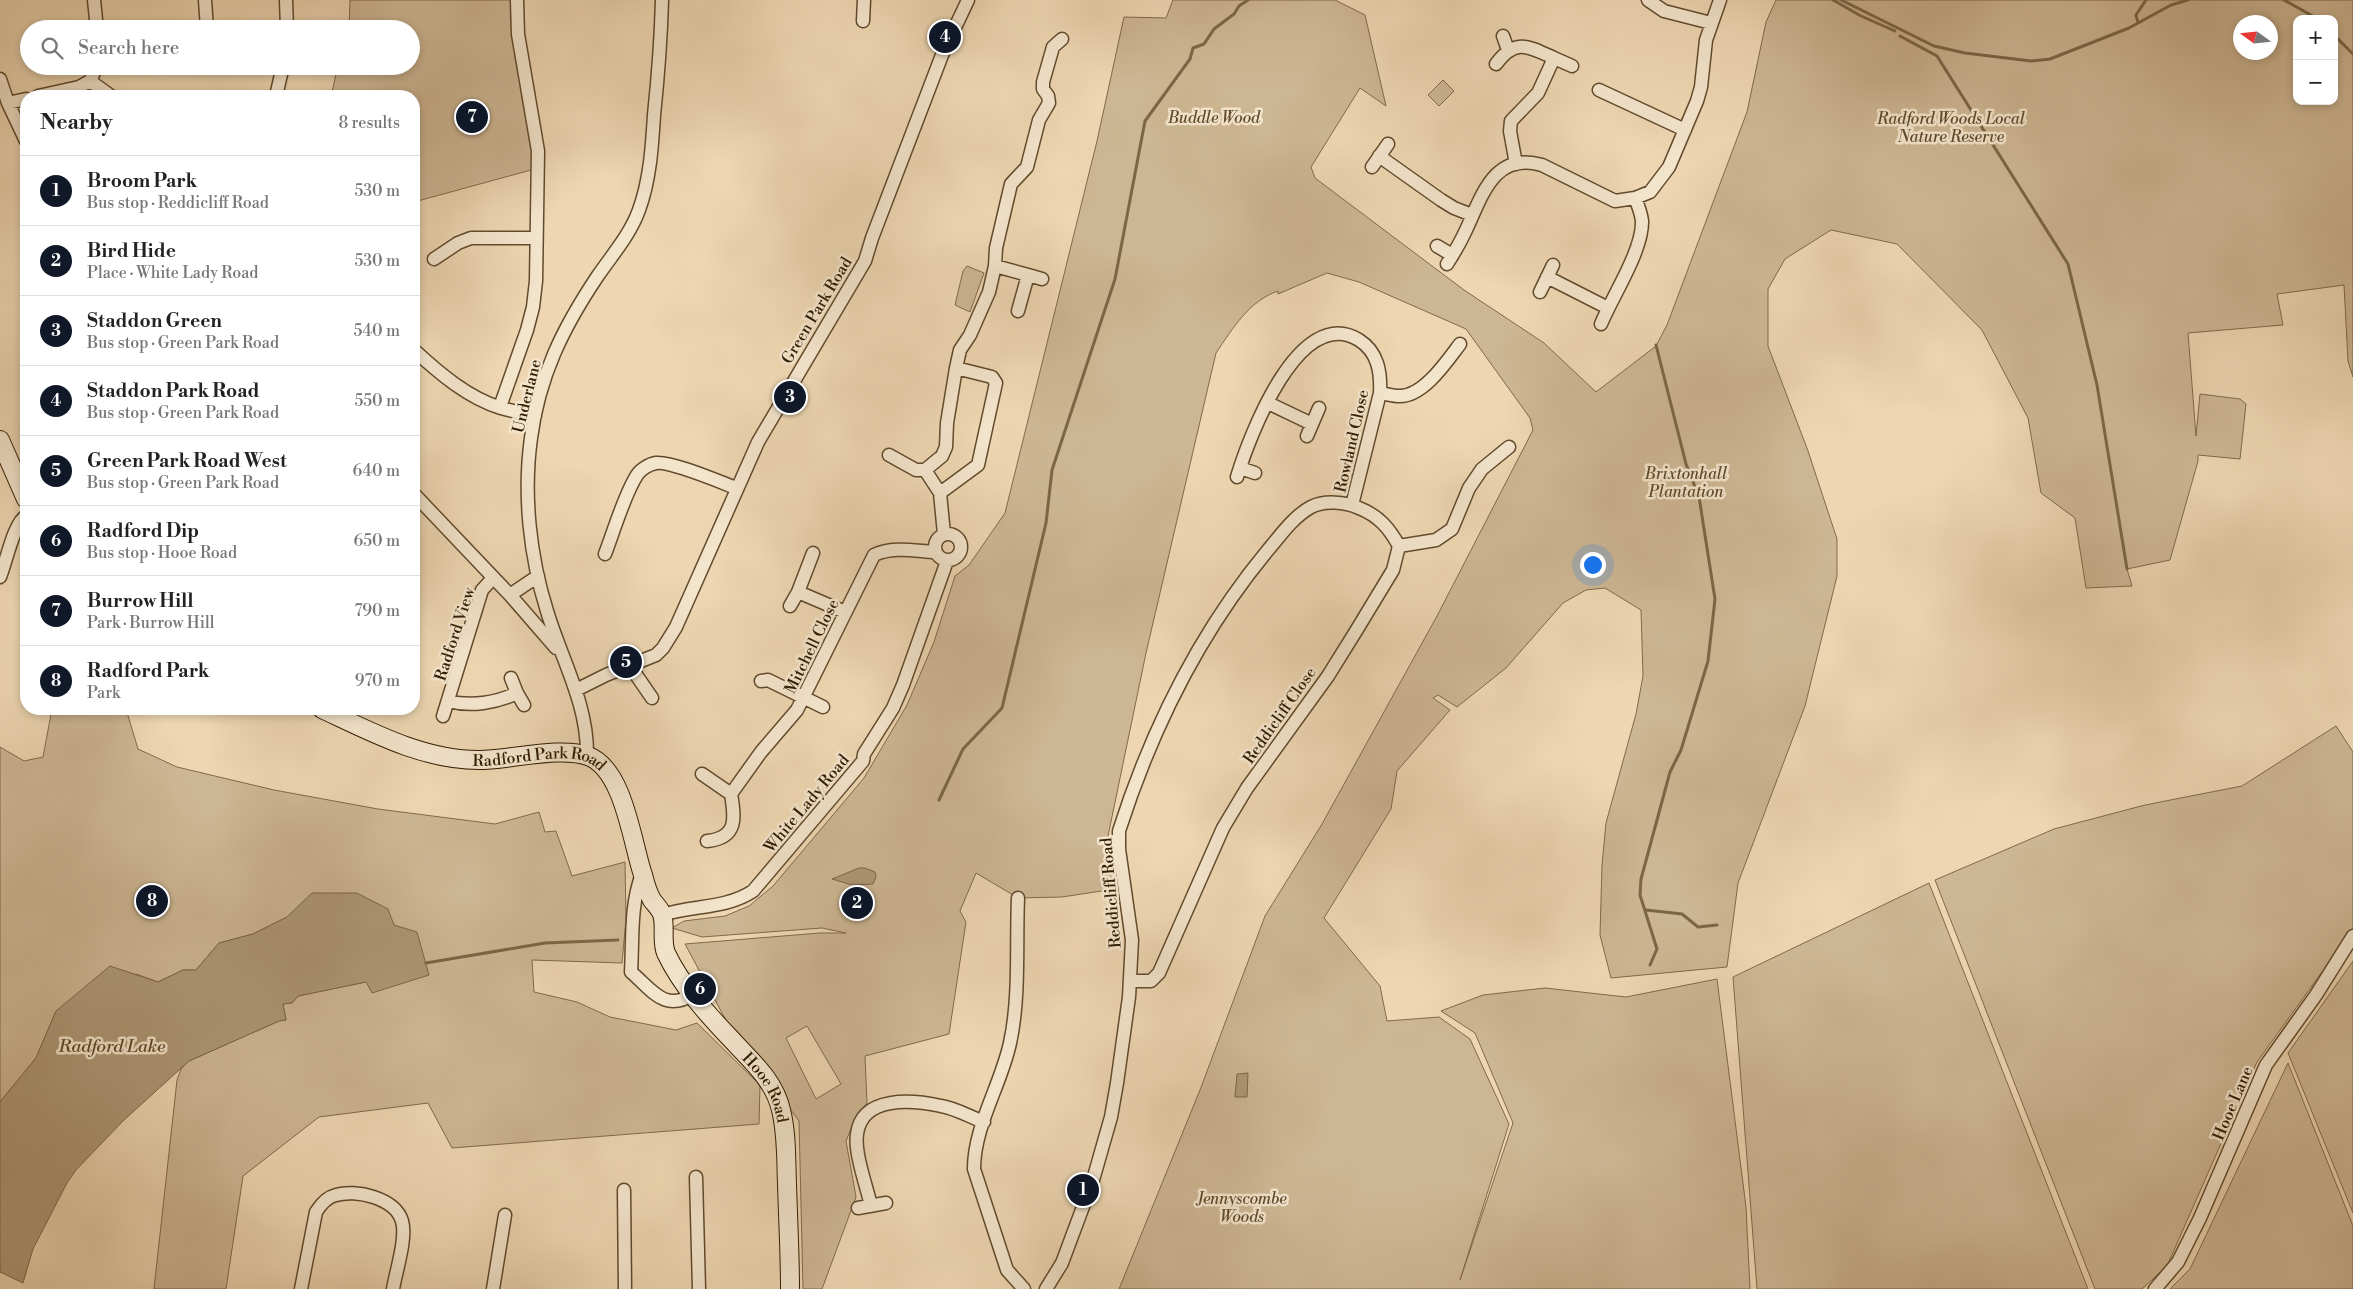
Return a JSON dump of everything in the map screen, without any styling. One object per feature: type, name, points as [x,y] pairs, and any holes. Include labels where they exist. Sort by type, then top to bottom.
[{"type":"street","points":[[94,0],[96,20]]},
{"type":"street","points":[[205,0],[206,20]]},
{"type":"street","points":[[286,0],[287,20]]},
{"type":"street","points":[[500,408],[527,330],[533,308],[536,281],[538,151],[518,34],[517,0]]},
{"type":"street","name":"Underlane","points":[[587,756],[588,733],[576,690],[546,610],[538,576],[532,543],[527,472],[535,416],[543,379],[553,353],[596,278],[629,231],[639,210],[646,188],[651,150],[662,0]]},
{"type":"street","name":"Green Park Road","points":[[576,690],[656,655],[663,648],[676,627],[758,442],[865,261],[942,55],[968,0]]},
{"type":"street","points":[[1648,0],[1664,10],[1711,23]]},
{"type":"street","points":[[1437,246],[1450,259],[1481,194],[1492,179],[1502,170],[1516,164],[1531,162],[1542,165],[1615,201],[1635,198],[1650,192],[1669,167],[1701,87],[1706,40],[1720,0]]},
{"type":"street","points":[[860,4],[863,21]]},
{"type":"street","points":[[1503,36],[1508,50]]},
{"type":"street","points":[[888,455],[916,470],[925,470],[942,456],[946,447],[947,423],[960,350],[970,335],[990,292],[996,248],[1011,184],[1027,168],[1039,120],[1049,103],[1048,96],[1043,88],[1043,82],[1053,47],[1062,39]]},
{"type":"street","points":[[1496,64],[1508,50],[1518,46],[1532,48],[1572,66]]},
{"type":"street","points":[[1516,164],[1510,131],[1511,121],[1538,93],[1554,58]]},
{"type":"street","points":[[65,90],[79,87],[90,81],[93,75]]},
{"type":"street","points":[[277,90],[278,75]]},
{"type":"street","points":[[0,79],[8,103],[20,128]]},
{"type":"street","points":[[90,81],[103,90]]},
{"type":"street","points":[[1608,90],[1685,130]]},
{"type":"street","points":[[8,103],[20,100]]},
{"type":"street","points":[[1372,167],[1388,144]]},
{"type":"street","points":[[1380,156],[1441,200],[1454,208],[1472,215]]},
{"type":"street","points":[[1601,324],[1636,250],[1641,235],[1642,219],[1635,198]]},
{"type":"street","points":[[434,260],[458,243],[471,238],[536,238]]},
{"type":"street","points":[[1540,292],[1553,265]]},
{"type":"street","points":[[995,266],[1042,279]]},
{"type":"street","points":[[1018,311],[1028,275]]},
{"type":"street","points":[[1547,277],[1608,308]]},
{"type":"street","name":"Rowland Close","points":[[1255,473],[1239,473],[1247,444],[1268,403],[1302,349],[1315,339],[1334,333],[1353,337],[1366,344],[1376,358],[1381,374],[1380,393],[1352,505]]},
{"type":"street","points":[[1380,393],[1402,396],[1416,391],[1434,376],[1444,356],[1460,344]]},
{"type":"street","points":[[420,355],[452,382],[482,400],[500,408],[535,416]]},
{"type":"street","points":[[940,493],[978,465],[996,383],[992,377],[956,368]]},
{"type":"street","points":[[1268,403],[1309,430],[1319,408]]},
{"type":"street","points":[[0,440],[20,486]]},
{"type":"street","points":[[1352,505],[1378,518],[1391,530],[1399,546],[1436,540],[1452,529],[1469,488],[1482,469],[1509,447]]},
{"type":"street","points":[[605,554],[606,535],[634,480],[646,466],[656,463],[670,465],[736,488]]},
{"type":"street","points":[[925,470],[940,493],[944,534],[937,540],[935,552],[938,557],[947,561]]},
{"type":"street","points":[[420,500],[510,595],[552,645],[560,650]]},
{"type":"street","name":"Reddicliff Road","points":[[1046,1289],[1062,1263],[1102,1148],[1116,1083],[1130,981],[1132,940],[1119,849],[1119,831],[1158,726],[1213,624],[1252,570],[1291,524],[1311,507],[1335,502],[1352,505]]},
{"type":"street","points":[[0,577],[20,523]]},
{"type":"street","name":"White Lady Road","points":[[662,915],[681,909],[732,902],[753,891],[863,761],[864,754],[893,708],[907,677],[947,561],[957,557],[961,547],[960,542],[954,535],[944,534]]},
{"type":"street","name":"Reddicliff Close","points":[[1130,981],[1151,981],[1159,973],[1223,828],[1247,788],[1328,676],[1393,570],[1399,546]]},
{"type":"street","name":"Mitchell Close","points":[[731,794],[762,752],[797,710],[874,555],[883,551],[899,550],[935,552]]},
{"type":"street","points":[[790,606],[798,592],[813,553]]},
{"type":"street","points":[[510,595],[538,576]]},
{"type":"street","name":"Radford View","points":[[444,716],[482,590],[493,578]]},
{"type":"street","points":[[798,592],[845,612]]},
{"type":"street","points":[[630,666],[652,698]]},
{"type":"street","points":[[511,678],[524,705]]},
{"type":"street","points":[[761,681],[768,680],[823,707]]},
{"type":"street","name":"Radford View","points":[[448,701],[473,704],[508,698],[517,693]]},
{"type":"street","name":"Radford Park Road","points":[[335,715],[417,750],[446,756],[477,760],[547,754],[587,756],[599,763],[608,772],[621,799],[642,874],[651,899],[662,915]]},
{"type":"street","points":[[702,774],[731,794],[734,821],[727,835],[720,840],[707,841]]},
{"type":"street","points":[[642,874],[635,892],[632,920],[631,972],[667,1002],[675,1002],[693,994]]},
{"type":"street","points":[[1018,898],[1023,916],[1010,1043],[998,1085],[974,1153],[974,1168],[1007,1270],[1024,1289]]},
{"type":"street","name":"Hooe Road","points":[[662,915],[666,952],[693,994],[715,1022],[761,1070],[774,1089],[781,1110],[786,1140],[790,1289]]},
{"type":"street","name":"Hooe Lane","points":[[2154,1289],[2178,1262],[2200,1218],[2266,1065],[2316,995],[2353,936]]},
{"type":"street","points":[[886,1203],[865,1207],[857,1134],[870,1111],[882,1104],[907,1102],[942,1106],[984,1122]]},
{"type":"street","points":[[696,1177],[699,1289]]},
{"type":"street","points":[[624,1190],[626,1289]]},
{"type":"street","points":[[301,1289],[316,1212],[323,1202],[329,1198],[349,1193],[384,1200],[394,1208],[402,1220],[403,1232],[393,1289]]},
{"type":"street","points":[[493,1289],[505,1215]]},
{"type":"green space","points":[[350,0],[515,0],[533,136],[531,170],[420,200],[420,90],[332,90],[336,75],[420,75],[420,20],[349,20]]},
{"type":"green space","name":"Radford Woods Local Nature Reserve","points":[[1173,0],[1335,0],[1365,15],[1386,106],[1360,88],[1311,167],[1315,178],[1464,290],[1544,343],[1596,392],[1656,346],[1667,325],[1747,112],[1766,22],[1776,0],[2353,0],[2353,377],[2348,361],[2344,285],[2277,294],[2283,325],[2188,333],[2196,436],[2200,394],[2240,399],[2246,404],[2240,459],[2198,455],[2198,461],[2170,560],[2127,569],[2132,586],[2086,588],[2075,518],[2041,493],[2028,418],[1982,330],[1897,244],[1831,230],[1785,259],[1768,289],[1768,346],[1808,451],[1837,539],[1837,576],[1805,706],[1738,883],[1727,967],[1611,978],[1600,935],[1602,865],[1606,823],[1636,714],[1643,676],[1641,610],[1605,588],[1586,590],[1563,603],[1506,668],[1457,707],[1438,695],[1433,698],[1450,710],[1397,771],[1391,809],[1324,918],[1380,986],[1387,1021],[1439,1017],[1470,1039],[1509,1124],[1460,1280],[1513,1123],[1475,1033],[1441,1011],[1483,995],[1545,988],[1626,997],[1717,979],[1746,1207],[1750,1289],[1119,1289],[1200,1090],[1265,916],[1322,824],[1437,616],[1533,430],[1530,418],[1466,329],[1359,282],[1327,273],[1278,294],[1278,291],[1258,301],[1243,316],[1216,353],[1146,653],[1108,836],[1115,889],[1062,897],[1018,898],[976,873],[960,911],[966,922],[949,1034],[865,1056],[867,1103],[855,1119],[846,1141],[856,1197],[822,1289],[803,1289],[799,1121],[729,1026],[685,944],[820,933],[846,933],[822,928],[702,937],[672,928],[684,921],[725,916],[749,906],[773,886],[864,778],[907,705],[934,642],[955,576],[969,565],[1005,513],[1097,141],[1124,17],[1166,18]],"holes":[[[807,1026],[841,1084],[816,1099],[786,1038]]]},
{"type":"green space","points":[[1443,80],[1454,91],[1439,106],[1428,95]]},
{"type":"green space","points":[[967,266],[984,273],[970,312],[955,305],[963,271]]},
{"type":"green space","points":[[51,715],[128,715],[138,749],[177,767],[274,790],[378,809],[495,824],[539,812],[545,832],[556,831],[572,876],[625,862],[626,919],[622,963],[532,960],[534,992],[577,1002],[610,1017],[676,1030],[697,1023],[760,1085],[759,1124],[452,1148],[428,1103],[319,1117],[243,1176],[226,1289],[154,1289],[177,1080],[181,1069],[189,1061],[279,1021],[286,1020],[283,1004],[292,1003],[298,996],[366,982],[394,925],[313,893],[287,917],[253,934],[219,943],[196,970],[183,970],[158,982],[136,974],[56,1011],[36,1058],[0,1102],[0,747],[24,761],[43,757]]},
{"type":"green space","points":[[2336,726],[2353,752],[2353,929],[2257,1062],[2167,1266],[2142,1289],[2095,1289],[1935,880],[2054,829],[2145,805],[2242,786]]},
{"type":"green space","points":[[1929,883],[2088,1289],[1757,1289],[1733,977]]},
{"type":"green space","points":[[2353,961],[2353,1213],[2288,1053]]},
{"type":"green space","points":[[2288,1063],[2353,1226],[2353,1289],[2170,1289],[2190,1269]]},
{"type":"water","points":[[859,868],[875,872],[876,877],[873,884],[852,885],[832,879]]},
{"type":"water","name":"Radford Lake","points":[[312,893],[357,893],[388,909],[394,925],[417,932],[429,975],[372,993],[366,982],[298,996],[292,1003],[283,1004],[286,1020],[279,1021],[189,1061],[123,1121],[76,1170],[67,1183],[33,1249],[23,1283],[0,1272],[0,1102],[36,1058],[56,1011],[110,966],[158,982],[183,970],[196,970],[219,943],[253,934],[287,917]]},
{"type":"water","points":[[1248,1073],[1247,1097],[1235,1097],[1237,1074]]},
{"type":"waterway","points":[[939,800],[963,749],[1002,708],[1046,523],[1052,470],[1115,279],[1145,121],[1190,59],[1193,48],[1204,44],[1214,29],[1234,14],[1239,6],[1248,0]]},
{"type":"waterway","points":[[1833,0],[1861,16],[1895,31]]},
{"type":"waterway","points":[[1841,0],[1934,46],[1965,53],[2031,61],[2050,59],[2129,28],[2171,5],[2188,0]]},
{"type":"waterway","points":[[2138,23],[2136,15],[2146,0]]},
{"type":"waterway","points":[[2284,0],[2311,15]]},
{"type":"waterway","points":[[1900,36],[1937,56],[2068,264],[2097,385],[2127,569]]},
{"type":"waterway","points":[[2338,39],[2353,54]]},
{"type":"waterway","points":[[1650,965],[1657,949],[1640,895],[1641,879],[1670,772],[1681,750],[1708,661],[1715,599],[1699,497],[1686,464],[1656,345]]},
{"type":"waterway","points":[[1646,910],[1682,914],[1698,927],[1717,925]]},
{"type":"waterway","points":[[426,963],[545,943],[618,940]]},
{"type":"place","name":"Staddon Park Road","points":[[945,37]]},
{"type":"place","name":"Burrow Hill","points":[[472,117]]},
{"type":"place","name":"Staddon Green","points":[[790,397]]},
{"type":"place","name":"Green Park Road West","points":[[626,662]]},
{"type":"place","name":"Radford Park","points":[[152,901]]},
{"type":"place","name":"Bird Hide","points":[[857,903]]},
{"type":"place","name":"Radford Dip","points":[[700,989]]},
{"type":"place","name":"Broom Park","points":[[1083,1190]]},
{"type":"park label","name":"Buddle Wood","points":[[1214,117]]},
{"type":"park label","name":"Brixtonhall Plantation","points":[[1686,482]]},
{"type":"park label","name":"Jennyscombe Woods","points":[[1242,1207]]}]
